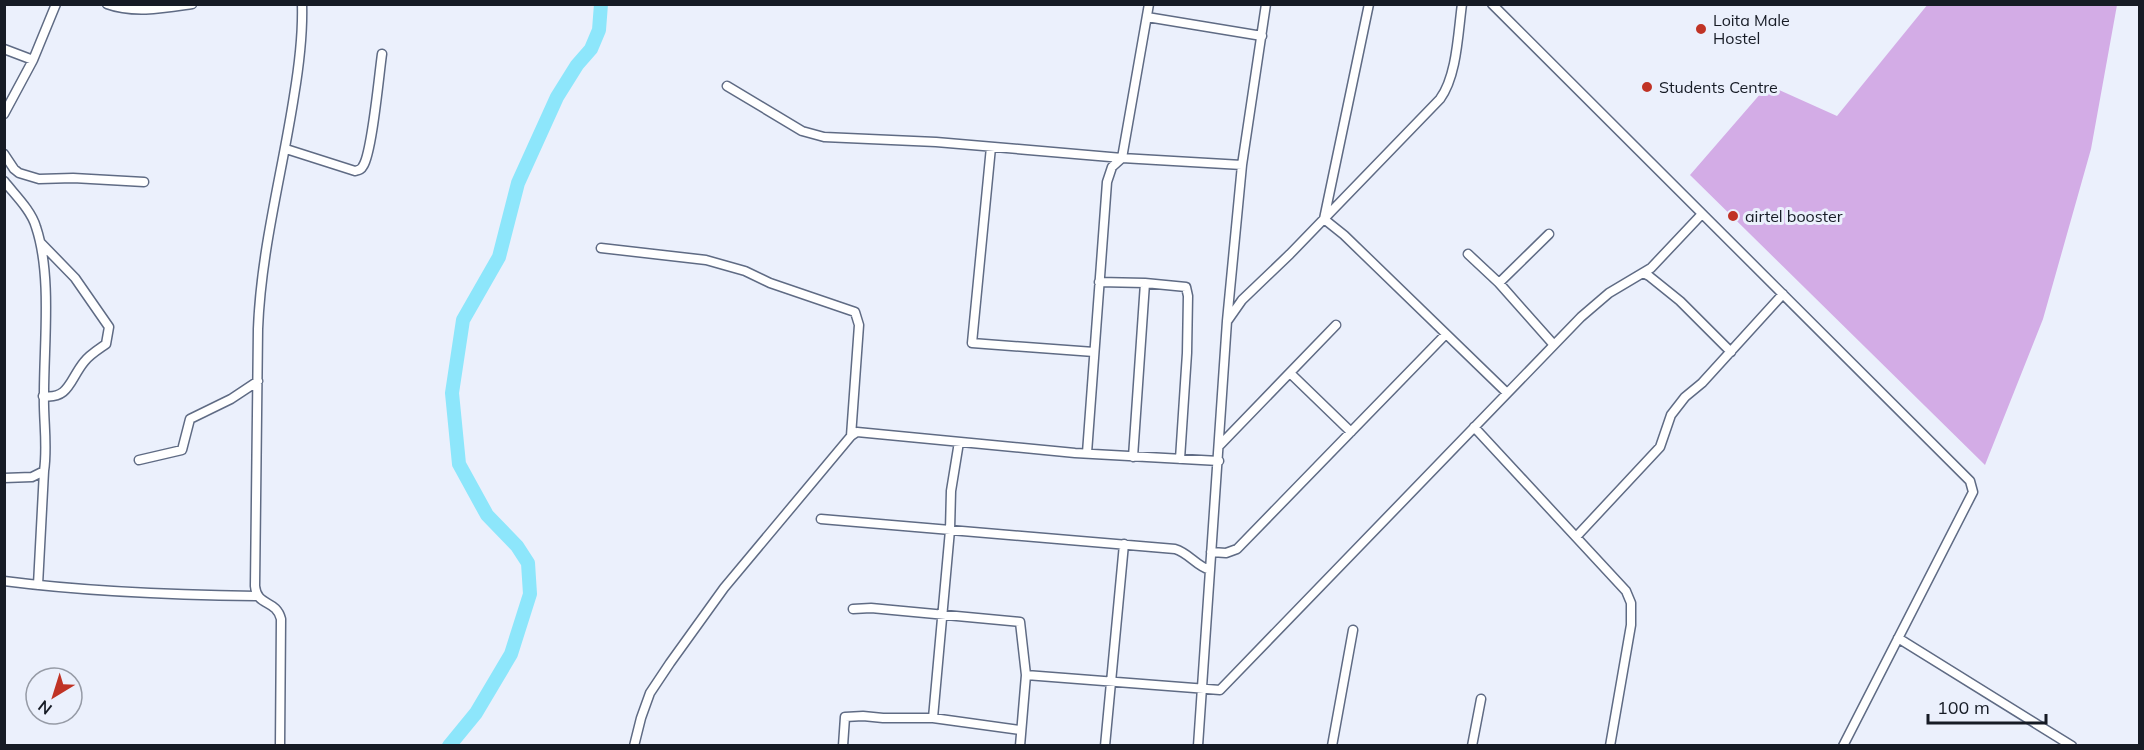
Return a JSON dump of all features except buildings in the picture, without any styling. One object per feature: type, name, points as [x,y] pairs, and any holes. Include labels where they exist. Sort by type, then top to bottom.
[{"type":"street","points":[[4,114],[33,60],[56,4]]},
{"type":"street","points":[[107,4],[133,9],[155,9],[192,4]]},
{"type":"street","points":[[280,746],[281,619],[273,605],[257,596],[255,586],[258,381],[261,287],[272,215],[286,149],[300,54],[302,4]]},
{"type":"street","points":[[1122,158],[1149,4]]},
{"type":"street","points":[[1198,746],[1227,321],[1242,165],[1266,4]]},
{"type":"street","points":[[1324,219],[1369,4]]},
{"type":"street","points":[[1227,321],[1242,300],[1324,219],[1447,90],[1462,4]]},
{"type":"street","points":[[1492,4],[1701,215],[1970,480],[1974,490],[1843,746]]},
{"type":"street","points":[[1147,17],[1262,36]]},
{"type":"street","points":[[4,49],[33,60]]},
{"type":"street","points":[[286,149],[355,171],[364,166],[369,148],[382,54]]},
{"type":"street","points":[[727,86],[811,134],[1242,165]]},
{"type":"street","points":[[991,147],[972,343],[1094,352]]},
{"type":"street","points":[[4,154],[19,173],[39,179],[73,178],[144,182]]},
{"type":"street","points":[[1087,453],[1109,172],[1115,162],[1122,158]]},
{"type":"street","points":[[4,181],[32,218],[42,252],[45,294],[44,396],[47,454],[44,471],[38,585]]},
{"type":"street","points":[[1026,675],[1202,690],[1216,690],[1224,686],[1554,345],[1609,293],[1651,268],[1701,215]]},
{"type":"street","points":[[1324,219],[1344,235],[1507,393]]},
{"type":"street","points":[[1499,283],[1549,234]]},
{"type":"street","points":[[39,240],[75,278],[109,327],[106,344],[85,360],[64,393],[55,398],[44,396]]},
{"type":"street","points":[[601,248],[706,260],[745,271],[770,283],[855,312],[859,325],[851,436]]},
{"type":"street","points":[[1468,254],[1499,283],[1554,345]]},
{"type":"street","points":[[1643,273],[1680,301],[1731,352]]},
{"type":"street","points":[[1099,282],[1186,287],[1188,296],[1187,353],[1180,459]]},
{"type":"street","points":[[1134,457],[1145,283]]},
{"type":"street","points":[[1576,537],[1660,447],[1671,415],[1685,397],[1702,383],[1783,294]]},
{"type":"street","points":[[1220,445],[1336,325]]},
{"type":"street","points":[[1212,552],[1226,553],[1237,549],[1446,334]]},
{"type":"street","points":[[1290,374],[1351,432]]},
{"type":"street","points":[[139,460],[182,450],[190,419],[231,399],[258,381]]},
{"type":"street","points":[[1474,427],[1626,591],[1631,603],[1631,626],[1610,746]]},
{"type":"street","points":[[634,746],[650,693],[670,663],[724,588],[851,436],[857,432],[1134,457],[1219,461]]},
{"type":"street","points":[[933,718],[950,530],[951,491],[959,442]]},
{"type":"street","points":[[4,478],[32,477],[44,471]]},
{"type":"street","points":[[821,519],[1183,551],[1194,562],[1210,570]]},
{"type":"street","points":[[1105,746],[1124,544]]},
{"type":"street","points":[[4,581],[73,590],[165,595],[257,596]]},
{"type":"street","points":[[853,609],[871,608],[1020,622],[1026,675],[1020,746]]},
{"type":"street","points":[[1332,746],[1353,630]]},
{"type":"street","points":[[1898,638],[2072,746]]},
{"type":"street","points":[[1472,746],[1480,699]]},
{"type":"street","points":[[843,746],[845,717],[933,718],[1020,730]]},
{"type":"shaded area","points":[[1928,4],[2117,5],[2091,149],[2043,319],[1985,465],[1690,175],[1768,85],[1837,116]]},
{"type":"waterway","points":[[449,746],[476,713],[511,654],[530,594],[528,563],[517,546],[487,515],[459,464],[452,393],[463,320],[499,257],[518,183],[557,97],[577,65],[591,49],[599,30],[601,4]]},
{"type":"place","name":"Loita Male Hostel","points":[[1701,29]]},
{"type":"place","name":"Students Centre","points":[[1647,87]]},
{"type":"place","name":"airtel booster","points":[[1733,216]]}]
